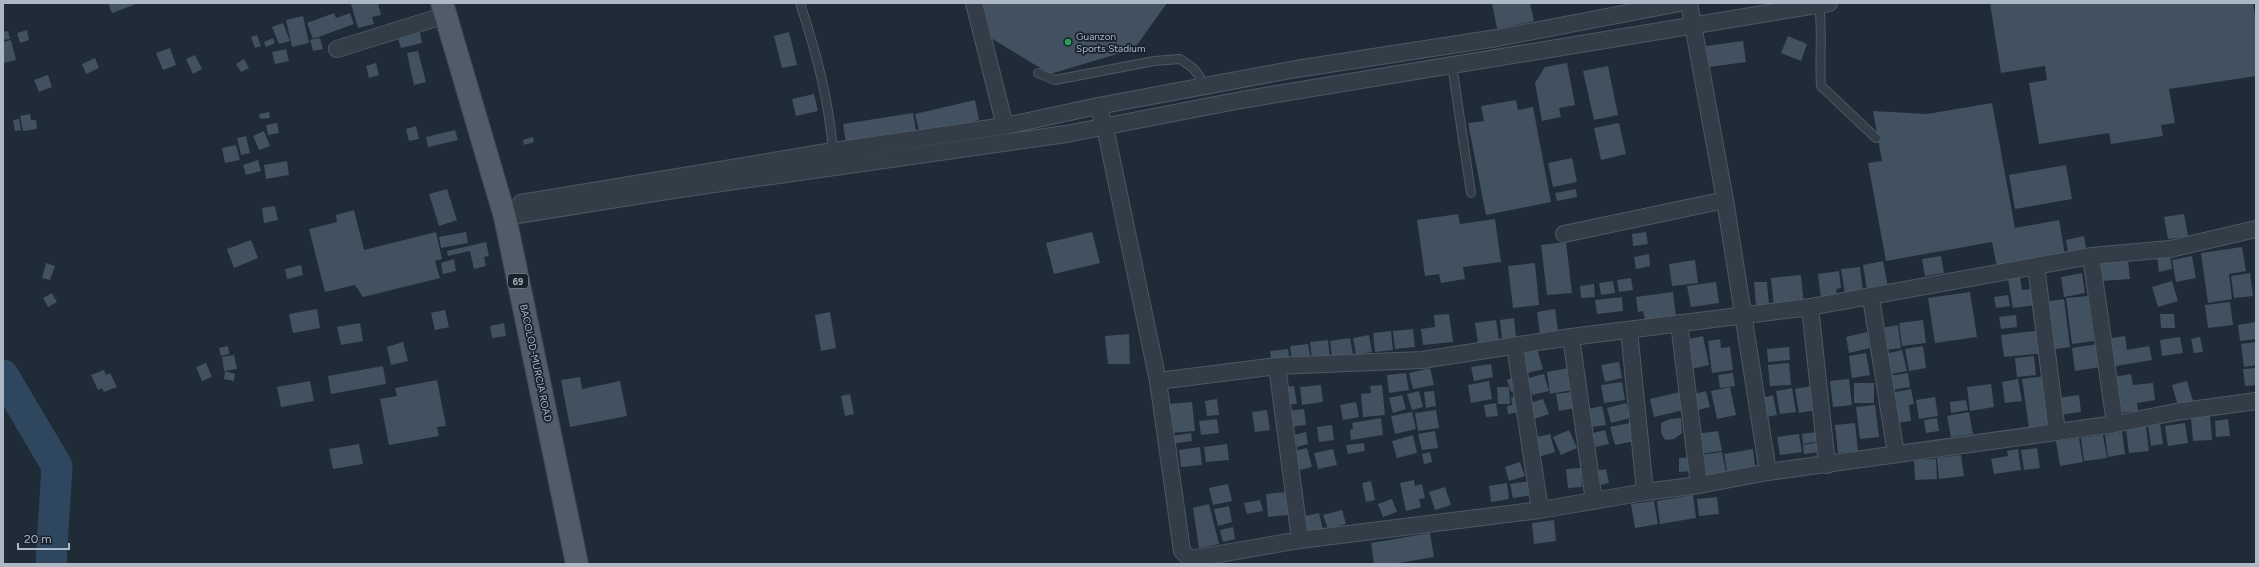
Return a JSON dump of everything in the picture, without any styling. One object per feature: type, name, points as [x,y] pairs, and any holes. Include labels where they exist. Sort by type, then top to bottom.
[{"type":"main road","name":"BACOLOD-MURCIA ROAD","points":[[444,9],[504,212],[577,564]]},
{"type":"street","points":[[974,3],[1005,126]]},
{"type":"street","points":[[812,163],[833,151],[1005,126],[1098,106],[1296,69],[1497,38],[1680,3]]},
{"type":"street","points":[[1690,3],[1726,200],[1768,472]]},
{"type":"street","points":[[504,212],[812,163],[1105,127],[1241,100],[1824,4]]},
{"type":"street","points":[[337,49],[444,9]]},
{"type":"street","points":[[1098,106],[1105,127],[1158,381],[1182,551],[1190,559],[1199,559],[1300,540],[1540,510],[1645,492],[1700,485],[1768,472],[2115,424],[2176,412],[2256,401]]},
{"type":"street","points":[[1564,234],[1726,200]]},
{"type":"street","points":[[1158,381],[1277,366],[1422,360],[1571,337],[1871,298],[2091,256],[2170,249],[2256,232]]},
{"type":"street","points":[[2091,256],[2115,424]]},
{"type":"street","points":[[2036,266],[2057,432]]},
{"type":"street","points":[[1871,298],[1896,454]]},
{"type":"street","points":[[1810,307],[1827,465]]},
{"type":"street","points":[[1679,323],[1700,485]]},
{"type":"street","points":[[1629,330],[1645,492]]},
{"type":"street","points":[[1571,337],[1594,501]]},
{"type":"street","points":[[1515,346],[1540,510]]},
{"type":"street","points":[[1277,366],[1300,540]]},
{"type":"lane","points":[[800,3],[821,72],[829,107],[833,151]]},
{"type":"lane","points":[[1824,4],[1819,56],[1821,86],[1876,138]]},
{"type":"lane","points":[[1038,73],[1055,80],[1154,61],[1180,59],[1193,68],[1200,77],[1201,87]]},
{"type":"lane","points":[[1452,65],[1471,193]]},
{"type":"building","points":[[108,3],[139,3],[112,13]]},
{"type":"building","points":[[378,3],[381,15],[372,17],[374,24],[358,28],[351,4]]},
{"type":"building","name":"Guanzon Sports Stadium","points":[[978,3],[1167,3],[1134,49],[1050,74],[986,35]]},
{"type":"building","points":[[1492,3],[1530,3],[1534,21],[1497,29]]},
{"type":"building","points":[[1990,3],[2253,3],[2256,21],[2256,76],[2169,89],[2175,123],[2161,125],[2163,136],[2111,144],[2109,133],[2039,144],[2029,83],[2047,80],[2045,66],[2001,73]]},
{"type":"building","points":[[334,13],[336,18],[350,13],[354,24],[313,39],[307,23]]},
{"type":"building","points":[[303,16],[309,43],[292,47],[286,20]]},
{"type":"building","points":[[283,23],[290,41],[279,44],[272,27]]},
{"type":"building","points":[[419,29],[422,43],[401,48],[397,35]]},
{"type":"building","points":[[27,30],[29,40],[20,43],[17,33]]},
{"type":"building","points":[[8,31],[10,39],[3,40],[3,32]]},
{"type":"building","points":[[789,32],[797,65],[782,68],[774,36]]},
{"type":"building","points":[[257,35],[261,46],[255,48],[251,37]]},
{"type":"building","points":[[1788,36],[1807,44],[1801,61],[1781,53]]},
{"type":"building","points":[[273,38],[275,43],[266,47],[264,42]]},
{"type":"building","points":[[320,38],[323,49],[313,51],[310,40]]},
{"type":"building","points":[[11,40],[16,60],[3,63],[3,42]]},
{"type":"building","points":[[1743,41],[1746,62],[1709,67],[1706,46]]},
{"type":"building","points":[[170,48],[176,65],[163,70],[156,53]]},
{"type":"building","points":[[286,49],[289,61],[275,64],[272,52]]},
{"type":"building","points":[[418,51],[426,82],[414,85],[407,53]]},
{"type":"building","points":[[195,55],[202,69],[193,74],[186,59]]},
{"type":"building","points":[[95,58],[99,68],[86,74],[82,64]]},
{"type":"building","points":[[244,59],[249,68],[241,72],[236,64]]},
{"type":"building","points":[[376,63],[379,75],[369,78],[366,66]]},
{"type":"building","points":[[1567,63],[1575,105],[1559,108],[1561,117],[1542,121],[1535,83],[1545,67]]},
{"type":"building","points":[[1608,66],[1618,115],[1594,120],[1583,71]]},
{"type":"building","points":[[48,75],[52,87],[39,92],[34,80]]},
{"type":"building","points":[[814,94],[818,111],[796,116],[792,99]]},
{"type":"building","points":[[975,100],[979,120],[920,134],[915,114]]},
{"type":"building","points":[[1516,100],[1518,110],[1533,107],[1551,202],[1486,215],[1468,123],[1484,121],[1481,106]]},
{"type":"building","points":[[1992,103],[2015,228],[2059,220],[2065,255],[1997,267],[1992,242],[1886,261],[1868,163],[1882,161],[1873,111],[1927,114]]},
{"type":"building","points":[[269,112],[270,118],[260,119],[259,114]]},
{"type":"building","points":[[913,113],[916,131],[846,143],[843,124]]},
{"type":"building","points":[[30,114],[31,120],[36,120],[37,129],[23,131],[20,116]]},
{"type":"building","points":[[19,119],[21,130],[15,131],[13,120]]},
{"type":"building","points":[[277,123],[279,133],[268,135],[266,125]]},
{"type":"building","points":[[1619,123],[1626,154],[1601,160],[1594,128]]},
{"type":"building","points":[[416,126],[419,139],[409,141],[406,129]]},
{"type":"building","points":[[455,130],[458,140],[428,147],[426,137]]},
{"type":"building","points":[[264,131],[270,146],[259,150],[253,136]]},
{"type":"building","points":[[246,136],[250,153],[241,155],[237,138]]},
{"type":"building","points":[[533,137],[534,142],[524,145],[523,140]]},
{"type":"building","points":[[236,145],[240,160],[225,163],[222,148]]},
{"type":"building","points":[[1572,158],[1577,182],[1553,187],[1548,163]]},
{"type":"building","points":[[258,160],[261,171],[246,175],[243,165]]},
{"type":"building","points":[[287,161],[289,175],[266,179],[264,165]]},
{"type":"building","points":[[2066,165],[2072,199],[2015,209],[2009,175]]},
{"type":"building","points":[[447,189],[457,220],[439,226],[429,194]]},
{"type":"building","points":[[1576,189],[1577,197],[1557,201],[1555,193]]},
{"type":"building","points":[[275,206],[278,220],[264,223],[262,208]]},
{"type":"building","points":[[354,210],[364,250],[436,232],[442,259],[435,261],[440,278],[363,297],[355,285],[325,292],[309,229],[337,222],[336,215]]},
{"type":"building","points":[[1458,214],[1460,224],[1495,219],[1501,262],[1463,267],[1465,279],[1441,283],[1439,274],[1425,276],[1417,220]]},
{"type":"building","points":[[2184,214],[2188,236],[2168,239],[2164,217]]},
{"type":"building","points":[[466,232],[468,243],[441,248],[439,237]]},
{"type":"building","points":[[1092,232],[1100,263],[1054,274],[1046,243]]},
{"type":"building","points":[[1646,232],[1648,244],[1633,246],[1632,234]]},
{"type":"building","points":[[2084,236],[2087,254],[2069,257],[2066,240]]},
{"type":"building","points":[[251,240],[258,258],[234,268],[227,249]]},
{"type":"building","points":[[486,242],[489,256],[484,257],[486,266],[474,269],[470,251],[448,256],[447,251]]},
{"type":"building","points":[[1566,242],[1572,293],[1547,295],[1541,245]]},
{"type":"building","points":[[2242,247],[2246,271],[2229,274],[2232,299],[2208,303],[2201,253]]},
{"type":"building","points":[[1649,254],[1650,266],[1636,269],[1634,257]]},
{"type":"building","points":[[2170,255],[2172,269],[2159,272],[2157,257]]},
{"type":"building","points":[[1941,256],[1944,273],[1925,276],[1922,259]]},
{"type":"building","points":[[2192,256],[2196,278],[2176,282],[2172,260]]},
{"type":"building","points":[[454,259],[456,271],[443,274],[441,263]]},
{"type":"building","points":[[1695,260],[1698,283],[1672,286],[1669,264]]},
{"type":"building","points":[[2128,260],[2130,279],[2101,281],[2099,263]]},
{"type":"building","points":[[1883,261],[1888,287],[1867,290],[1863,265]]},
{"type":"building","points":[[46,263],[55,266],[50,280],[42,278]]},
{"type":"building","points":[[1535,263],[1539,305],[1513,308],[1508,266]]},
{"type":"building","points":[[301,265],[303,275],[287,279],[285,269]]},
{"type":"building","points":[[1860,267],[1863,292],[1845,294],[1841,269]]},
{"type":"building","points":[[1839,271],[1841,288],[1836,289],[1837,297],[1821,299],[1818,274]]},
{"type":"building","points":[[2082,273],[2085,293],[2064,297],[2061,277]]},
{"type":"building","points":[[2250,273],[2253,296],[2234,298],[2231,276]]},
{"type":"building","points":[[1801,275],[1804,306],[1774,309],[1771,278]]},
{"type":"building","points":[[2020,277],[2022,290],[2033,289],[2035,305],[2013,308],[2008,279]]},
{"type":"building","points":[[1631,278],[1633,290],[1619,292],[1617,280]]},
{"type":"building","points":[[1613,281],[1615,293],[1601,295],[1599,283]]},
{"type":"building","points":[[2172,281],[2178,301],[2158,307],[2152,287]]},
{"type":"building","points":[[1716,282],[1719,303],[1691,307],[1687,286]]},
{"type":"building","points":[[1754,282],[1767,282],[1769,306],[1756,306]]},
{"type":"building","points":[[1594,284],[1595,297],[1581,298],[1580,286]]},
{"type":"building","points":[[1673,292],[1676,316],[1645,320],[1643,311],[1638,312],[1636,297]]},
{"type":"building","points":[[1970,292],[1977,337],[1935,343],[1928,298]]},
{"type":"building","points":[[52,293],[57,302],[48,307],[43,298]]},
{"type":"building","points":[[2008,295],[2010,306],[1996,308],[1994,297]]},
{"type":"building","points":[[2088,296],[2094,341],[2072,344],[2066,298]]},
{"type":"building","points":[[1622,297],[1623,311],[1597,314],[1595,300]]},
{"type":"building","points":[[2064,299],[2070,347],[2049,350],[2043,302]]},
{"type":"building","points":[[2230,302],[2233,325],[2208,328],[2205,305]]},
{"type":"building","points":[[317,309],[320,328],[293,333],[289,314]]},
{"type":"building","points":[[1555,309],[1558,331],[1540,334],[1537,312]]},
{"type":"building","points":[[445,310],[449,327],[435,330],[431,313]]},
{"type":"building","points":[[830,312],[836,348],[821,351],[815,315]]},
{"type":"building","points":[[1449,314],[1453,342],[1423,345],[1421,329],[1435,327],[1434,315]]},
{"type":"building","points":[[2160,314],[2174,314],[2175,328],[2161,328]]},
{"type":"building","points":[[2016,315],[2017,327],[2001,329],[1999,317]]},
{"type":"building","points":[[1514,318],[1516,337],[1502,339],[1500,320]]},
{"type":"building","points":[[1496,320],[1499,341],[1478,343],[1475,323]]},
{"type":"building","points":[[1923,320],[1926,343],[1902,346],[1899,323]]},
{"type":"building","points":[[2256,322],[2256,339],[2240,341],[2238,325]]},
{"type":"building","points":[[360,323],[363,341],[341,345],[337,327]]},
{"type":"building","points":[[504,323],[506,336],[492,338],[490,326]]},
{"type":"building","points":[[1898,325],[1901,348],[1885,350],[1881,328]]},
{"type":"building","points":[[1413,329],[1415,347],[1395,349],[1393,331]]},
{"type":"building","points":[[2042,330],[2045,353],[2004,357],[2001,335]]},
{"type":"building","points":[[1391,331],[1393,350],[1375,352],[1373,333]]},
{"type":"building","points":[[1867,332],[1870,348],[1849,353],[1846,337]]},
{"type":"building","points":[[1129,334],[1130,364],[1108,364],[1105,336]]},
{"type":"building","points":[[1369,335],[1372,352],[1356,355],[1353,338]]},
{"type":"building","points":[[1703,336],[1709,365],[1691,369],[1685,340]]},
{"type":"building","points":[[2125,336],[2127,350],[2149,346],[2152,360],[2110,367],[2106,339]]},
{"type":"building","points":[[2180,337],[2183,353],[2162,356],[2160,340]]},
{"type":"building","points":[[2200,337],[2203,352],[2194,353],[2191,339]]},
{"type":"building","points":[[1350,338],[1353,354],[1332,356],[1330,341]]},
{"type":"building","points":[[1720,339],[1721,348],[1730,347],[1733,370],[1712,373],[1708,341]]},
{"type":"building","points":[[1328,340],[1330,358],[1312,359],[1310,342]]},
{"type":"building","points":[[403,342],[408,361],[391,365],[387,347]]},
{"type":"building","points":[[2256,342],[2256,365],[2244,367],[2241,344]]},
{"type":"building","points":[[1308,344],[1311,360],[1292,362],[1290,346]]},
{"type":"building","points":[[2098,344],[2101,367],[2075,371],[2072,348]]},
{"type":"building","points":[[228,346],[229,354],[221,356],[219,348]]},
{"type":"building","points":[[1923,346],[1926,368],[1909,371],[1905,349]]},
{"type":"building","points":[[1789,347],[1790,360],[1768,362],[1767,349]]},
{"type":"building","points":[[1288,349],[1290,362],[1272,365],[1270,351]]},
{"type":"building","points":[[1537,349],[1543,369],[1528,373],[1522,354]]},
{"type":"building","points":[[1902,350],[1907,371],[1891,374],[1886,354]]},
{"type":"building","points":[[1866,353],[1870,375],[1852,378],[1849,356]]},
{"type":"building","points":[[234,355],[237,369],[224,371],[222,357]]},
{"type":"building","points":[[2034,356],[2036,375],[2017,377],[2015,358]]},
{"type":"building","points":[[1619,362],[1622,378],[1605,382],[1601,365]]},
{"type":"building","points":[[206,363],[212,377],[202,381],[196,367]]},
{"type":"building","points":[[1789,363],[1791,385],[1770,386],[1768,365]]},
{"type":"building","points":[[1491,364],[1493,377],[1474,381],[1471,367]]},
{"type":"building","points":[[383,366],[386,384],[331,394],[328,376]]},
{"type":"building","points":[[1430,368],[1434,385],[1413,389],[1409,373]]},
{"type":"building","points":[[1568,368],[1572,390],[1550,394],[1547,372]]},
{"type":"building","points":[[2256,368],[2256,385],[2245,386],[2243,369]]},
{"type":"building","points":[[104,370],[106,375],[110,373],[117,387],[104,392],[102,388],[98,390],[91,375]]},
{"type":"building","points":[[225,371],[235,374],[234,381],[224,379]]},
{"type":"building","points":[[1406,373],[1409,390],[1389,393],[1387,375]]},
{"type":"building","points":[[1733,373],[1735,386],[1720,388],[1718,375]]},
{"type":"building","points":[[1908,373],[1910,387],[1891,390],[1888,376]]},
{"type":"building","points":[[1544,374],[1549,391],[1532,395],[1528,378]]},
{"type":"building","points":[[2131,374],[2133,385],[2153,383],[2155,400],[2137,403],[2138,411],[2117,413],[2113,377]]},
{"type":"building","points":[[2044,376],[2051,425],[2029,428],[2022,379]]},
{"type":"building","points":[[580,377],[582,389],[620,381],[627,416],[570,427],[561,380]]},
{"type":"building","points":[[1512,378],[1517,390],[1511,392],[1507,380]]},
{"type":"building","points":[[1849,379],[1852,405],[1833,407],[1830,381]]},
{"type":"building","points":[[2018,379],[2022,401],[2005,403],[2002,382]]},
{"type":"building","points":[[437,380],[446,426],[437,427],[439,436],[389,445],[380,399],[397,396],[395,388]]},
{"type":"building","points":[[310,381],[314,401],[281,407],[277,387]]},
{"type":"building","points":[[1489,381],[1492,399],[1471,403],[1468,385]]},
{"type":"building","points":[[2187,381],[2193,401],[2178,406],[2172,385]]},
{"type":"building","points":[[1622,382],[1625,400],[1604,403],[1601,385]]},
{"type":"building","points":[[1854,383],[1874,383],[1874,403],[1854,403]]},
{"type":"building","points":[[1991,384],[1994,407],[1970,411],[1967,387]]},
{"type":"building","points":[[1321,385],[1323,402],[1302,405],[1300,387]]},
{"type":"building","points":[[1382,385],[1385,415],[1363,417],[1361,394],[1371,393],[1370,386]]},
{"type":"building","points":[[1294,386],[1297,404],[1285,405],[1283,387]]},
{"type":"building","points":[[1812,386],[1816,410],[1799,413],[1795,389]]},
{"type":"building","points":[[1497,387],[1509,387],[1510,404],[1498,404]]},
{"type":"building","points":[[1730,387],[1736,415],[1717,419],[1711,391]]},
{"type":"building","points":[[1792,388],[1796,412],[1780,414],[1776,391]]},
{"type":"building","points":[[1911,389],[1914,404],[1909,405],[1911,421],[1895,423],[1890,393]]},
{"type":"building","points":[[1419,391],[1423,407],[1412,410],[1407,394]]},
{"type":"building","points":[[1434,391],[1436,406],[1426,408],[1424,392]]},
{"type":"building","points":[[1706,391],[1710,407],[1694,411],[1690,395]]},
{"type":"building","points":[[1572,392],[1575,408],[1559,411],[1556,394]]},
{"type":"building","points":[[1680,392],[1684,410],[1654,417],[1650,399]]},
{"type":"building","points":[[850,394],[854,414],[845,416],[841,396]]},
{"type":"building","points":[[1402,395],[1406,409],[1393,413],[1389,398]]},
{"type":"building","points":[[1773,395],[1777,415],[1767,417],[1762,398]]},
{"type":"building","points":[[2079,395],[2081,412],[2059,415],[2057,398]]},
{"type":"building","points":[[1518,396],[1520,412],[1508,414],[1507,406],[1512,405],[1511,397]]},
{"type":"building","points":[[1935,397],[1938,416],[1919,419],[1916,400]]},
{"type":"building","points":[[1217,399],[1219,415],[1207,416],[1205,401]]},
{"type":"building","points":[[1543,399],[1549,414],[1534,419],[1529,403]]},
{"type":"building","points":[[1966,400],[1968,410],[1951,413],[1950,402]]},
{"type":"building","points":[[1192,402],[1195,431],[1171,433],[1168,404]]},
{"type":"building","points":[[1356,402],[1359,417],[1343,420],[1340,405]]},
{"type":"building","points":[[1496,403],[1498,416],[1486,417],[1484,405]]},
{"type":"building","points":[[1626,403],[1630,418],[1611,423],[1607,408]]},
{"type":"building","points":[[1875,405],[1879,437],[1860,439],[1856,407]]},
{"type":"building","points":[[1602,406],[1606,425],[1592,427],[1588,409]]},
{"type":"building","points":[[1304,409],[1306,425],[1290,427],[1288,411]]},
{"type":"building","points":[[1267,410],[1270,430],[1255,432],[1252,412]]},
{"type":"building","points":[[1436,410],[1439,428],[1418,431],[1415,413]]},
{"type":"building","points":[[1412,412],[1416,429],[1395,434],[1391,416]]},
{"type":"building","points":[[1969,412],[1973,434],[1951,437],[1947,416]]},
{"type":"building","points":[[2210,416],[2212,440],[2193,441],[2191,418]]},
{"type":"building","points":[[1381,418],[1383,435],[1351,440],[1350,430],[1353,429],[1352,423]]},
{"type":"building","points":[[1681,418],[1682,433],[1674,439],[1665,440],[1661,433],[1661,423],[1670,419]]},
{"type":"building","points":[[1937,418],[1939,431],[1926,433],[1924,420]]},
{"type":"building","points":[[1217,419],[1219,433],[1201,435],[1199,421]]},
{"type":"building","points":[[2228,419],[2230,436],[2216,437],[2215,421]]},
{"type":"building","points":[[1630,423],[1635,441],[1615,445],[1610,427]]},
{"type":"building","points":[[1855,423],[1858,451],[1838,453],[1835,425]]},
{"type":"building","points":[[2160,423],[2163,444],[2151,446],[2148,425]]},
{"type":"building","points":[[2185,423],[2188,443],[2168,446],[2165,426]]},
{"type":"building","points":[[1332,425],[1334,440],[1319,442],[1317,427]]},
{"type":"building","points":[[2146,426],[2149,451],[2129,453],[2126,429]]},
{"type":"building","points":[[1569,430],[1577,448],[1561,455],[1553,437]]},
{"type":"building","points":[[1605,430],[1609,444],[1596,447],[1593,433]]},
{"type":"building","points":[[1435,431],[1438,448],[1422,450],[1418,434]]},
{"type":"building","points":[[1718,431],[1722,451],[1700,454],[1696,434]]},
{"type":"building","points":[[1306,432],[1308,444],[1297,447],[1294,435]]},
{"type":"building","points":[[1818,432],[1819,441],[1803,444],[1802,434]]},
{"type":"building","points":[[2122,432],[2125,454],[2108,457],[2105,435]]},
{"type":"building","points":[[1191,433],[1192,441],[1172,444],[1171,436]]},
{"type":"building","points":[[1550,434],[1555,452],[1538,457],[1533,438]]},
{"type":"building","points":[[1799,434],[1802,452],[1780,455],[1777,437]]},
{"type":"building","points":[[1413,435],[1417,453],[1397,458],[1392,441]]},
{"type":"building","points":[[2103,435],[2107,458],[2084,461],[2081,438]]},
{"type":"building","points":[[2079,438],[2083,462],[2060,466],[2056,441]]},
{"type":"building","points":[[1819,442],[1821,452],[1804,454],[1803,445]]},
{"type":"building","points":[[1364,443],[1365,451],[1348,454],[1346,445]]},
{"type":"building","points":[[359,444],[363,464],[333,469],[329,449]]},
{"type":"building","points":[[1227,444],[1229,460],[1206,462],[1204,447]]},
{"type":"building","points":[[1200,447],[1202,465],[1181,467],[1179,450]]},
{"type":"building","points":[[1307,448],[1312,467],[1296,471],[1291,452]]},
{"type":"building","points":[[2037,448],[2040,468],[2024,470],[2021,450]]},
{"type":"building","points":[[1333,449],[1337,465],[1318,469],[1314,453]]},
{"type":"building","points":[[1753,449],[1755,467],[1727,471],[1724,454]]},
{"type":"building","points":[[2018,449],[2021,470],[1994,474],[1991,459],[2008,456],[2007,451]]},
{"type":"building","points":[[1430,452],[1432,462],[1424,464],[1422,454]]},
{"type":"building","points":[[1722,452],[1726,472],[1704,476],[1701,455]]},
{"type":"building","points":[[1961,455],[1964,476],[1939,479],[1937,458]]},
{"type":"building","points":[[1694,457],[1694,471],[1679,472],[1679,458]]},
{"type":"building","points":[[1936,459],[1937,479],[1915,480],[1914,460]]},
{"type":"building","points":[[1520,462],[1525,476],[1509,481],[1505,467]]},
{"type":"building","points":[[1581,468],[1582,487],[1568,488],[1566,469]]},
{"type":"building","points":[[1606,469],[1609,483],[1597,486],[1594,471]]},
{"type":"building","points":[[1414,480],[1415,486],[1422,484],[1425,498],[1419,499],[1421,507],[1406,511],[1400,483]]},
{"type":"building","points":[[1371,481],[1375,500],[1366,502],[1362,483]]},
{"type":"building","points":[[1530,481],[1532,495],[1513,498],[1510,484]]},
{"type":"building","points":[[1507,483],[1509,499],[1491,502],[1489,486]]},
{"type":"building","points":[[1228,484],[1232,501],[1213,505],[1209,488]]},
{"type":"building","points":[[1445,487],[1451,505],[1435,510],[1429,492]]},
{"type":"building","points":[[1286,492],[1288,515],[1268,517],[1266,494]]},
{"type":"building","points":[[1693,495],[1696,518],[1660,524],[1657,501]]},
{"type":"building","points":[[1717,497],[1719,514],[1699,516],[1697,499]]},
{"type":"building","points":[[1392,499],[1397,512],[1383,517],[1378,504]]},
{"type":"building","points":[[1260,500],[1263,511],[1247,514],[1244,503]]},
{"type":"building","points":[[1654,501],[1658,524],[1635,528],[1631,504]]},
{"type":"building","points":[[1209,504],[1219,544],[1199,548],[1193,508]]},
{"type":"building","points":[[1229,506],[1232,522],[1218,526],[1214,509]]},
{"type":"building","points":[[1342,510],[1346,524],[1328,529],[1323,515]]},
{"type":"building","points":[[1319,513],[1323,530],[1303,534],[1300,517]]},
{"type":"building","points":[[1554,520],[1556,541],[1534,544],[1532,523]]},
{"type":"building","points":[[1233,527],[1235,539],[1223,542],[1220,530]]},
{"type":"building","points":[[1430,533],[1434,557],[1393,564],[1374,564],[1371,543]]},
{"type":"waterway","points":[[3,375],[57,466],[51,564]]},
{"type":"place","name":"Guanzon Sports Stadium","points":[[1068,42]]}]
